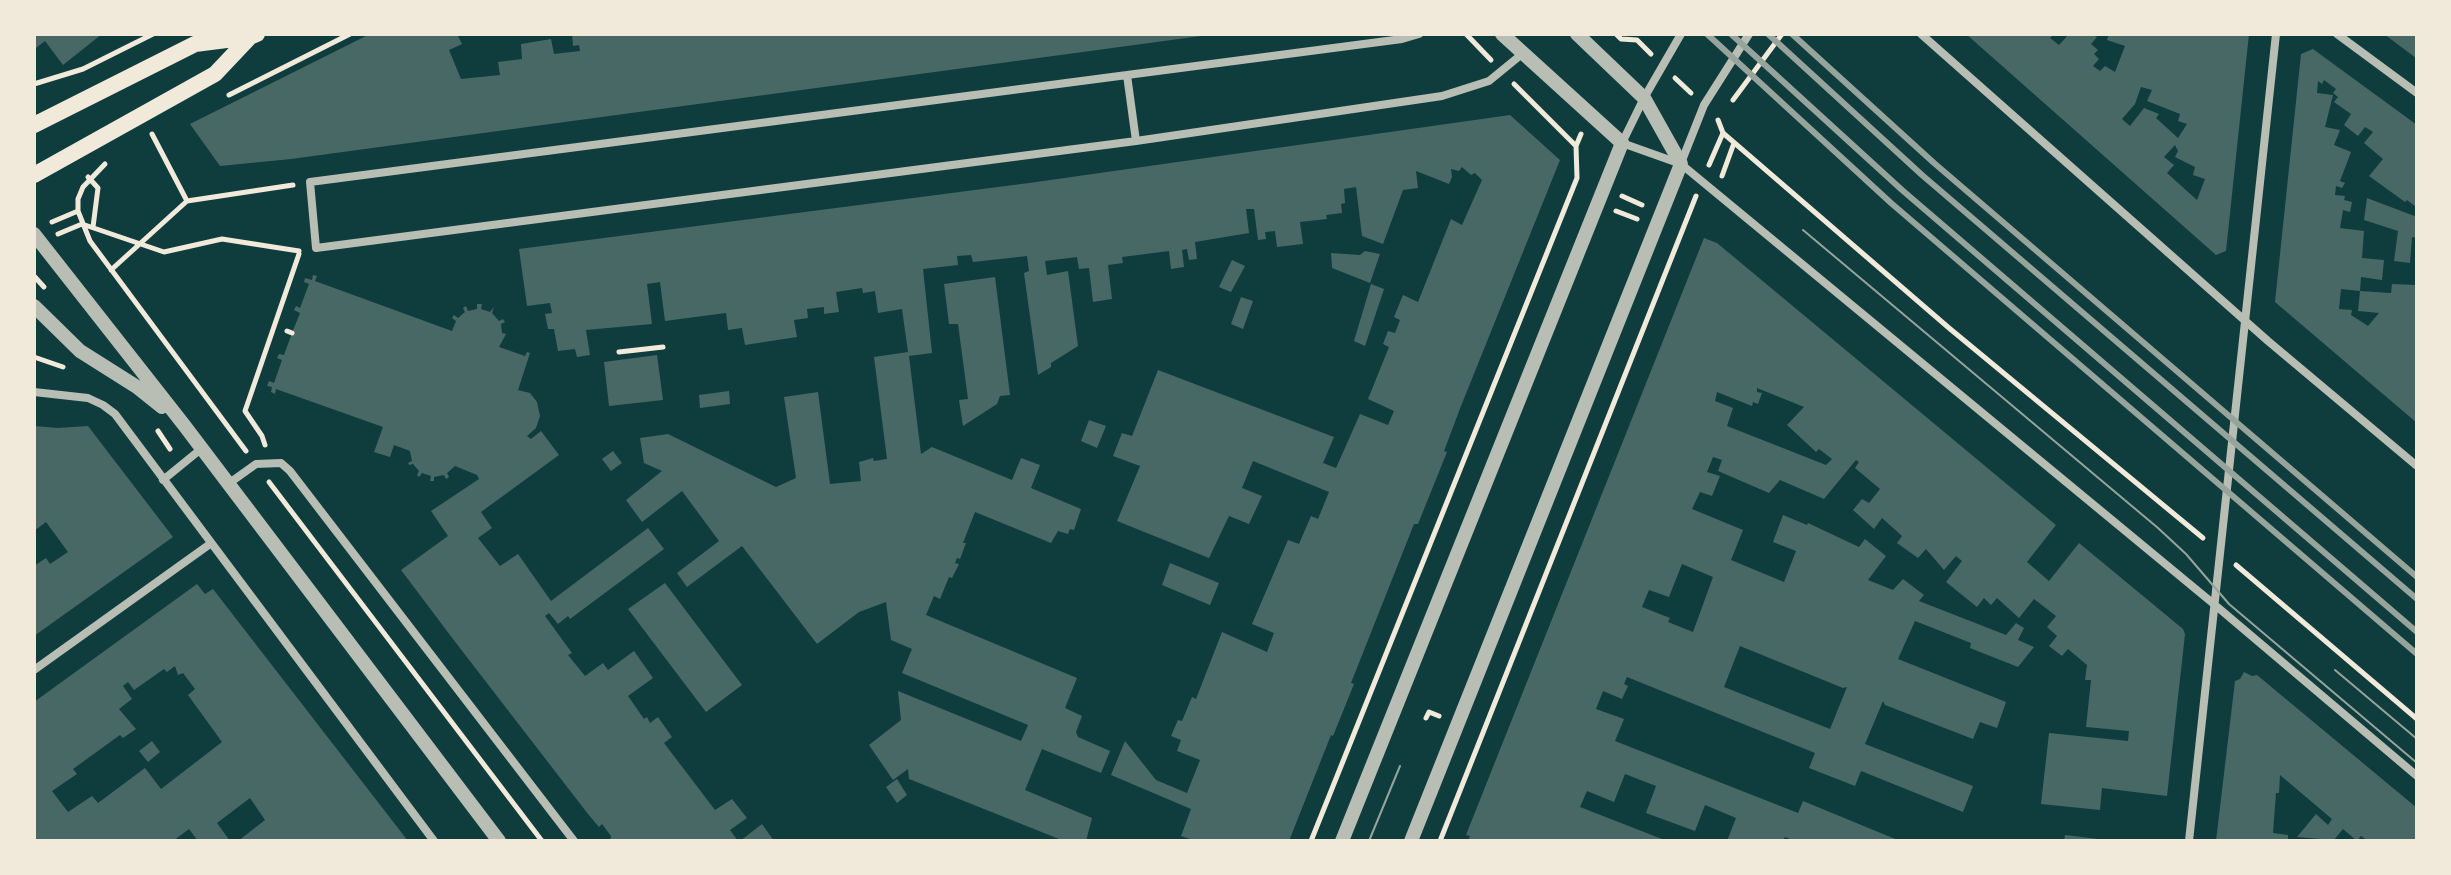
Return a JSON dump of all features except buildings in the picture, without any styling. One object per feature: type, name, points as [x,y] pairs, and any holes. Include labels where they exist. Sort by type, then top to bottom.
[{"type":"main road","points":[[34,125],[195,44],[254,36]]},
{"type":"main road","points":[[34,175],[215,74],[254,36]]},
{"type":"street","points":[[1419,34],[1402,39],[310,182],[316,248],[1136,141],[1442,96],[1489,81],[1522,54]]},
{"type":"street","points":[[1502,34],[1622,143],[1681,164]]},
{"type":"street","points":[[1577,34],[1644,98],[1681,164],[1701,182],[2215,605],[2417,776]]},
{"type":"street","points":[[1342,841],[1622,143],[1681,34]]},
{"type":"street","points":[[1411,841],[1704,105],[1749,34]]},
{"type":"street","points":[[1921,34],[2245,321],[2417,466]]},
{"type":"street","points":[[2189,841],[2276,34]]},
{"type":"street","points":[[2337,34],[2417,93]]},
{"type":"street","points":[[1127,75],[1136,141]]},
{"type":"street","points":[[39,234],[499,841]]},
{"type":"street","points":[[34,306],[80,351],[137,387],[184,425]]},
{"type":"street","points":[[34,392],[88,398],[115,414],[434,841]]},
{"type":"street","points":[[163,480],[201,449]]},
{"type":"street","points":[[228,484],[256,464],[281,463],[290,471],[574,841]]},
{"type":"street","points":[[34,670],[210,544]]},
{"type":"path","points":[[34,84],[83,69],[153,34]]},
{"type":"path","points":[[227,96],[350,34]]},
{"type":"path","points":[[1311,841],[1577,178],[1576,146],[1466,34]]},
{"type":"path","points":[[1616,34],[1621,39],[1637,40],[1642,34]]},
{"type":"path","points":[[1782,34],[1718,120],[1723,133],[1949,328],[2417,719]]},
{"type":"path","points":[[141,138],[163,127]]},
{"type":"path","points":[[151,132],[187,201]]},
{"type":"path","points":[[1440,841],[1723,133]]},
{"type":"path","points":[[112,157],[83,187],[78,199],[82,224],[111,270],[542,841]]},
{"type":"path","points":[[1577,178],[1605,189],[1658,219],[1680,237]]},
{"type":"path","points":[[111,270],[187,201],[310,182]]},
{"type":"path","points":[[1571,192],[1600,204],[1685,223]]},
{"type":"path","points":[[39,234],[78,211]]},
{"type":"path","points":[[39,234],[82,224],[164,252],[222,239],[300,251],[316,248]]},
{"type":"path","points":[[269,462],[262,436],[245,411],[300,251]]},
{"type":"path","points":[[619,352],[663,347]]},
{"type":"path","points":[[34,357],[72,371]]},
{"type":"path","points":[[151,422],[182,465]]},
{"type":"tram line","points":[[1803,230],[2158,528],[2186,554],[2229,604],[2417,763]]},
{"type":"tram line","points":[[2335,670],[2417,739]]},
{"type":"tram line","points":[[1369,841],[1400,766]]},
{"type":"railway","points":[[1707,34],[1891,203],[2417,654]]},
{"type":"railway","points":[[1731,34],[1902,190],[2417,632]]},
{"type":"railway","points":[[1768,34],[1922,175],[2417,599]]},
{"type":"railway","points":[[1792,34],[1934,163],[2417,577]]}]
